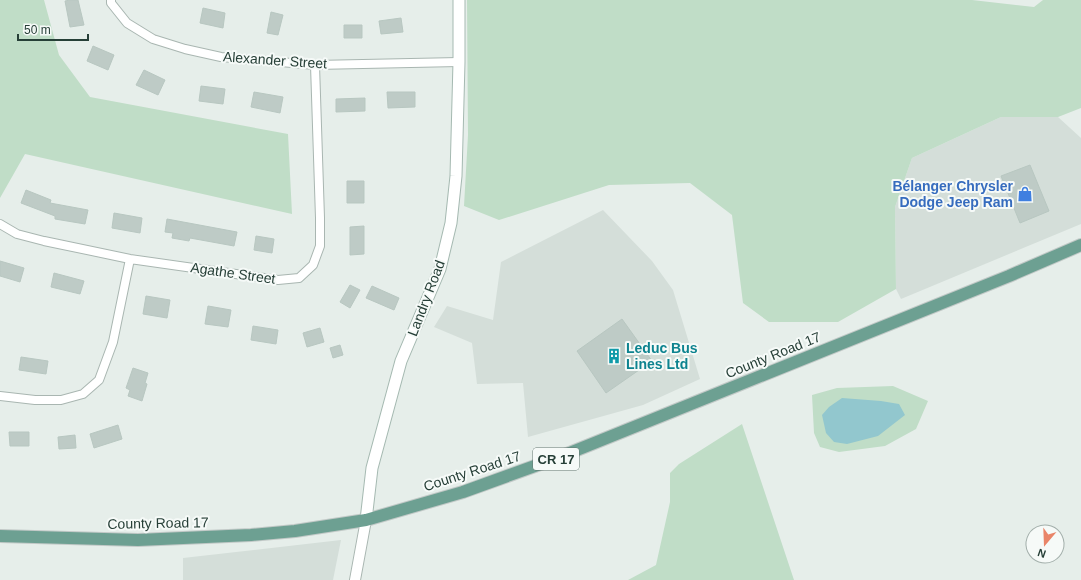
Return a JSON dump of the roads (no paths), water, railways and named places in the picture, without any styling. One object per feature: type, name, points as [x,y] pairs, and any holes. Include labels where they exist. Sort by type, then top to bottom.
[{"type":"main road","name":"Landry Road","points":[[366,520],[372,468],[401,361],[440,269],[450,223],[456,176],[459,0]]},
{"type":"main road","name":"County Road 17","points":[[0,536],[138,540],[251,535],[295,531],[366,520],[463,492],[557,458],[1009,276],[1081,245]]},
{"type":"street","name":"Alexander Street","points":[[111,0],[111,3],[127,23],[152,39],[185,49],[221,57],[315,65],[459,62]]},
{"type":"street","name":"Agathe Street","points":[[0,224],[17,234],[130,259],[278,280],[298,278],[313,265],[320,246],[315,65]]},
{"type":"street","points":[[0,396],[35,400],[61,400],[84,394],[99,380],[113,342],[130,259]]},
{"type":"street","points":[[355,580],[366,520]]},
{"type":"water","points":[[842,398],[899,404],[905,415],[878,436],[847,444],[834,442],[826,433],[822,415],[829,407]]},
{"type":"place","name":"Bélanger Chrysler Dodge Jeep Ram","points":[[1025,194]]},
{"type":"place","name":"Leduc Bus Lines Ltd","points":[[614,356]]}]
